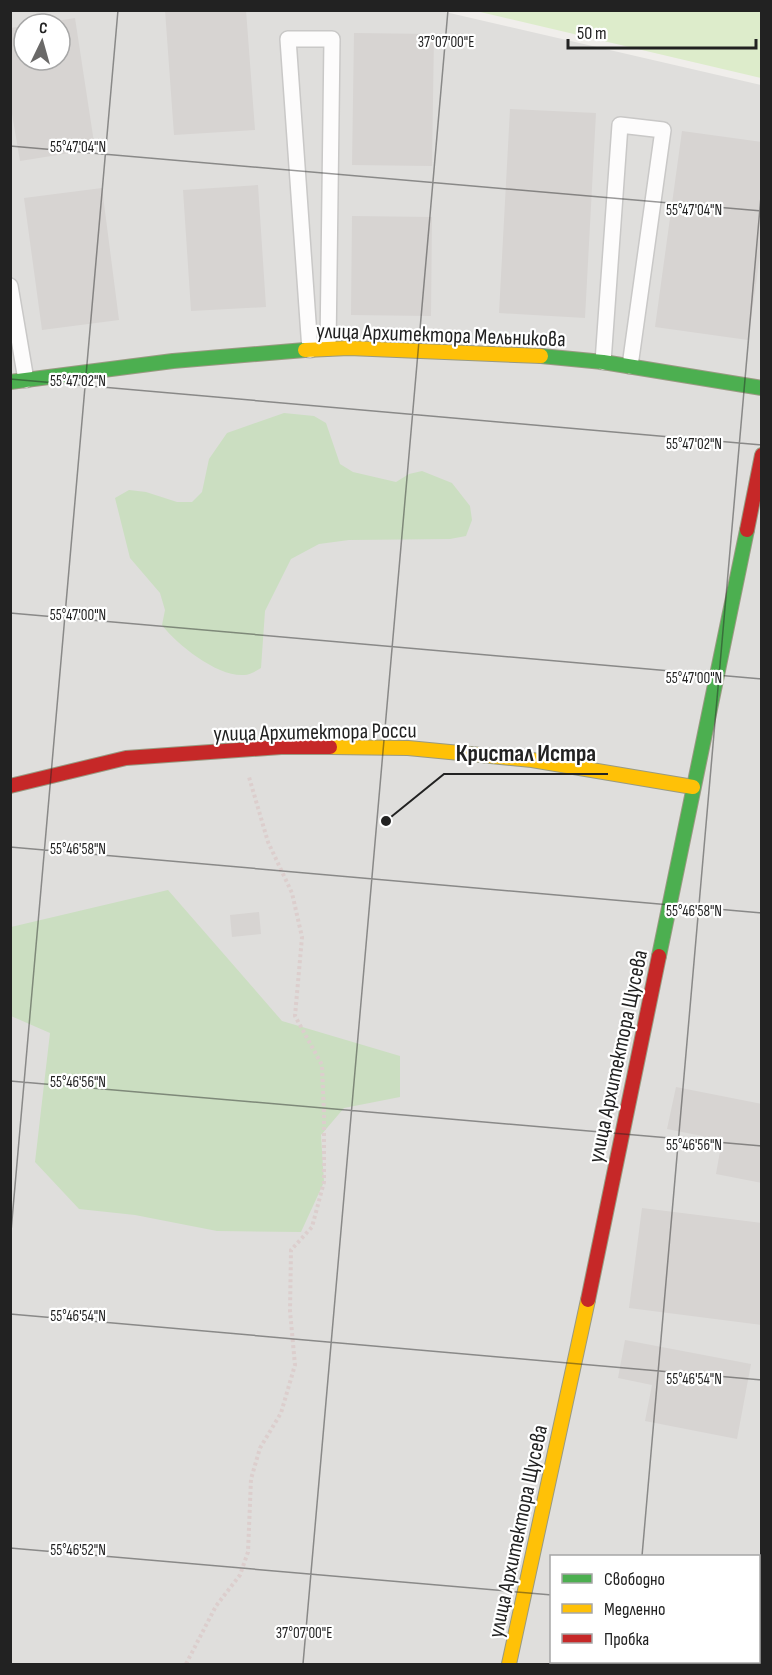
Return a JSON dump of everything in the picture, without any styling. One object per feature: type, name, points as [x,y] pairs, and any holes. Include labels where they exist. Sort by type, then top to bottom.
[{"type":"street","name":"улица Архитектора Мельникова","points":[[10,382],[172,361],[328,348],[540,356],[603,362],[762,388]]},
{"type":"street","name":"улица Архитектора Щусева","points":[[509,1665],[582,1328],[762,455]]},
{"type":"street","name":"улица Архитектора Росси","points":[[10,786],[126,759],[281,747],[408,748],[532,760],[693,788]]},
{"type":"lane","points":[[310,350],[288,39],[332,39],[328,348]]},
{"type":"lane","points":[[603,362],[620,125],[663,130],[630,366]]},
{"type":"lane","points":[[10,286],[26,380]]},
{"type":"path","points":[[186,1664],[216,1606],[240,1575],[248,1552],[251,1479],[260,1448],[281,1413],[295,1365],[290,1311],[291,1250],[312,1227],[324,1182],[322,1065],[295,1016],[302,937],[292,893],[268,842],[242,750]]},
{"type":"shaded area","points":[[11,11],[441,11],[761,85],[761,1664],[11,1664]]},
{"type":"green space","points":[[476,11],[761,11],[761,78]]},
{"type":"green space","points":[[284,413],[314,416],[326,423],[340,464],[353,472],[396,482],[409,474],[422,471],[452,483],[470,506],[472,520],[466,536],[450,539],[349,540],[319,544],[291,559],[265,611],[261,668],[244,675],[234,674],[222,671],[199,658],[177,642],[162,625],[165,610],[160,593],[130,558],[115,498],[129,490],[146,492],[177,502],[192,502],[202,492],[209,459],[227,433]]},
{"type":"green space","points":[[168,890],[282,1021],[400,1056],[400,1097],[344,1108],[321,1135],[324,1182],[301,1232],[217,1231],[135,1215],[79,1209],[35,1162],[50,1033],[11,1016],[11,927]]},
{"type":"building","points":[[165,10],[246,10],[255,130],[174,135]]},
{"type":"building","points":[[72,18],[75,18],[95,149],[20,161],[10,102],[10,28],[12,28],[12,72],[72,72]]},
{"type":"building","points":[[354,33],[434,34],[432,166],[352,165]]},
{"type":"building","points":[[510,109],[596,113],[585,318],[499,313]]},
{"type":"building","points":[[682,131],[762,142],[762,242],[748,340],[655,327]]},
{"type":"building","points":[[258,185],[266,307],[191,311],[183,190]]},
{"type":"building","points":[[102,188],[119,320],[42,330],[24,198]]},
{"type":"building","points":[[352,216],[432,217],[431,316],[351,315]]},
{"type":"building","points":[[259,912],[261,934],[232,937],[230,915]]},
{"type":"building","points":[[676,1087],[762,1104],[762,1183],[716,1174],[722,1140],[667,1129]]},
{"type":"building","points":[[642,1208],[762,1223],[762,1325],[629,1308]]},
{"type":"building","points":[[625,1340],[751,1364],[737,1439],[645,1421],[652,1385],[618,1378]]},
{"type":"traffic: fast","points":[[10,382],[173,361],[305,350]]},
{"type":"traffic: fast","points":[[541,356],[603,362],[762,388]]},
{"type":"traffic: fast","points":[[659,956],[747,530]]},
{"type":"traffic: slow","points":[[305,350],[349,348],[541,356]]},
{"type":"traffic: slow","points":[[330,747],[408,748],[532,760],[693,787]]},
{"type":"traffic: slow","points":[[509,1664],[588,1300]]},
{"type":"traffic: jam","points":[[747,530],[762,455]]},
{"type":"traffic: jam","points":[[10,786],[126,758],[281,747],[330,747]]},
{"type":"traffic: jam","points":[[588,1300],[659,956]]},
{"type":"place","name":"Кристал Истра","points":[[386,821]]}]
